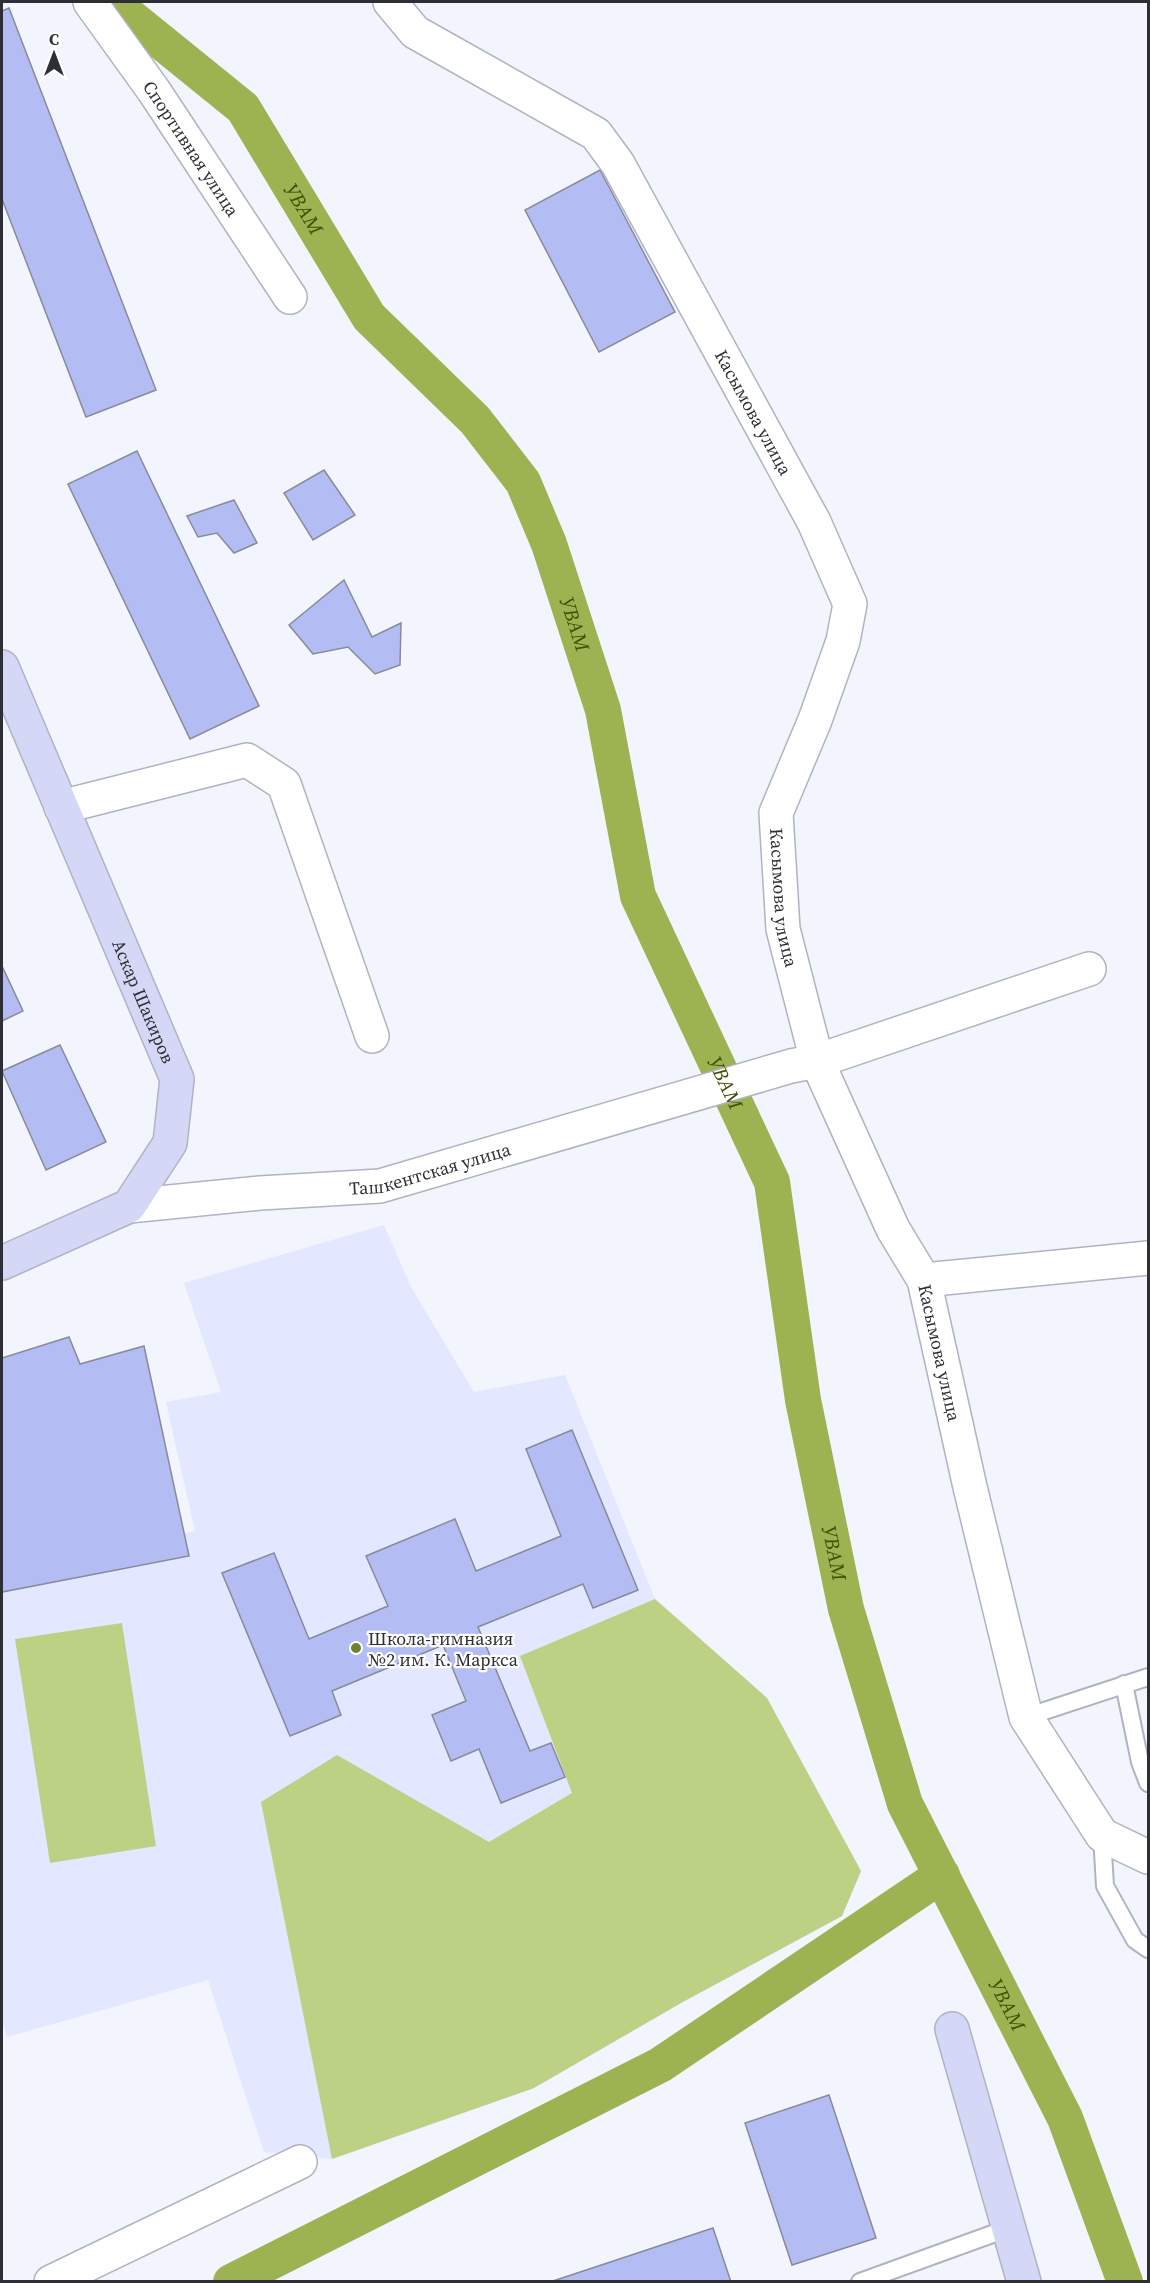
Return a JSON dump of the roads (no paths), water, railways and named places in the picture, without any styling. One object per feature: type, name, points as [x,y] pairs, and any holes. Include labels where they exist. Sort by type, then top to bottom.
[{"type":"main road","name":"Аскар Шакиров","points":[[2,667],[177,1079],[170,1143],[129,1206]]},
{"type":"main road","points":[[2,1263],[129,1206]]},
{"type":"main road","points":[[952,2029],[1024,2282]]},
{"type":"street","name":"Спортивная улица","points":[[90,2],[154,91],[290,297]]},
{"type":"street","name":"Касымова улица","points":[[390,2],[415,32],[596,134],[618,164],[814,522],[850,604],[843,641],[815,720],[776,813],[783,929],[804,1064],[893,1229],[924,1280],[970,1487],[1026,1717],[1102,1835]]},
{"type":"street","points":[[61,807],[247,760],[284,784],[372,1036]]},
{"type":"street","name":"Ташкентская улица","points":[[129,1206],[260,1193],[380,1186],[804,1064],[1089,969]]},
{"type":"street","points":[[924,1280],[1149,1258]]},
{"type":"street","points":[[1102,1835],[1149,1857]]},
{"type":"street","points":[[51,2282],[300,2162]]},
{"type":"lane","points":[[1026,1717],[1149,1677]]},
{"type":"lane","points":[[1124,1684],[1140,1762],[1149,1783]]},
{"type":"lane","points":[[1102,1835],[1105,1886],[1135,1940],[1149,1948]]},
{"type":"lane","points":[[860,2282],[1008,2228]]},
{"type":"waterway","name":"УВАМ","points":[[116,2],[117,6],[243,108],[369,317],[475,420],[523,482],[549,544],[603,710],[638,896],[772,1182],[803,1400],[846,1609],[905,1804],[1065,2118],[1125,2282]]},
{"type":"waterway","points":[[231,2282],[660,2065],[942,1875]]},
{"type":"place","name":"Школа-гимназия №2 им. К. Маркса","points":[[356,1648]]}]
